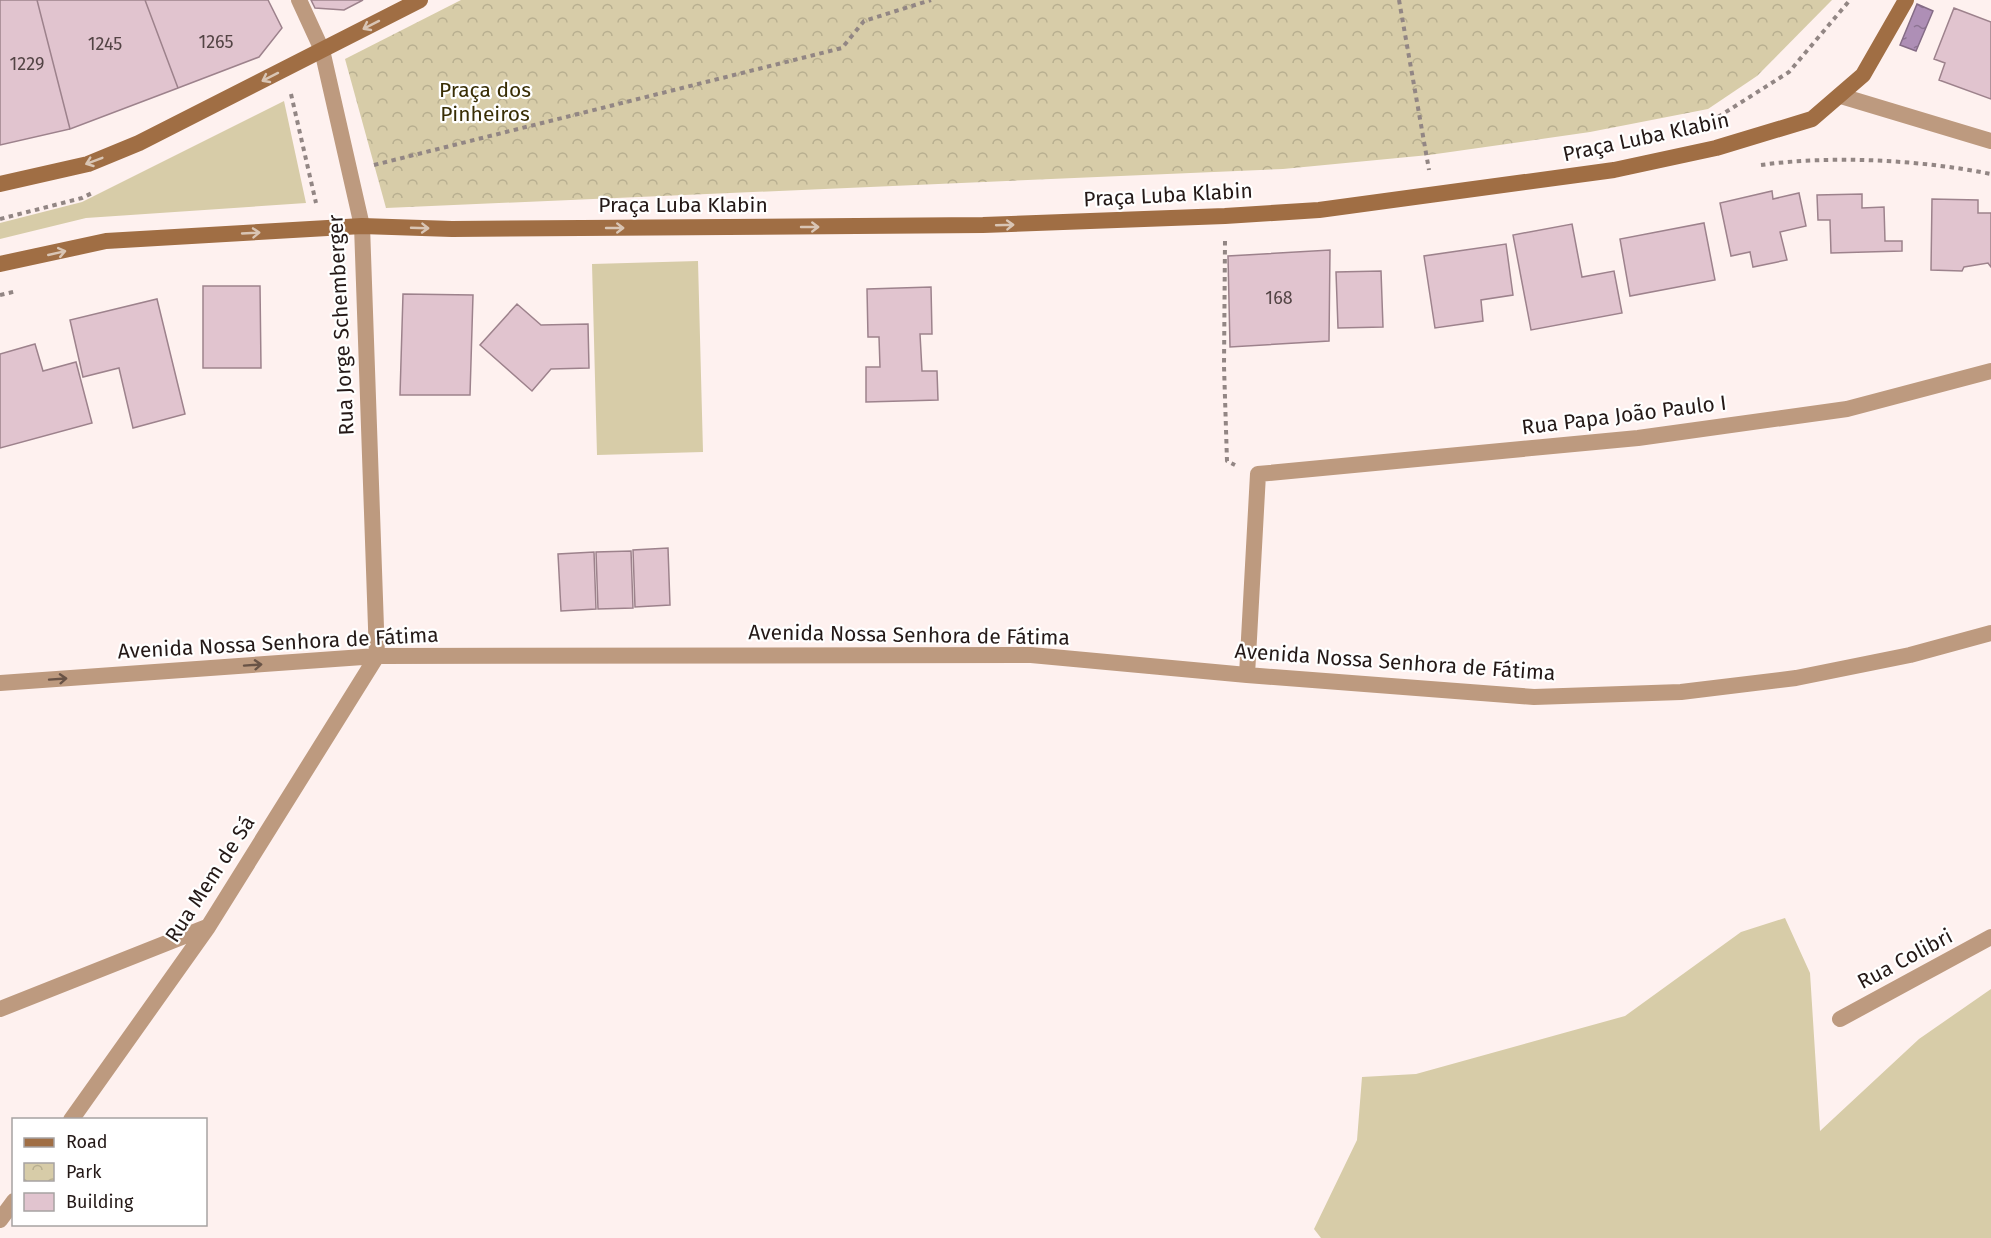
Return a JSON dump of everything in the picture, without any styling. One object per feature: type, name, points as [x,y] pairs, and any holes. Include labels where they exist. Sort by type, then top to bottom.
[{"type":"main road","points":[[0,184],[88,164],[139,143],[420,0]]},
{"type":"main road","name":"Praça Luba Klabin","points":[[0,264],[106,241],[362,226],[464,229],[983,225],[1225,216],[1319,210],[1614,170],[1716,148],[1812,119],[1842,96],[1863,75],[1906,0]]},
{"type":"street","name":"Rua Jorge Schemberger","points":[[299,0],[322,50],[362,226],[377,656]]},
{"type":"street","points":[[1842,96],[1991,141]]},
{"type":"street","name":"Rua Papa João Paulo I","points":[[1258,474],[1638,438],[1719,427],[1847,409],[1991,371]]},
{"type":"street","points":[[1247,675],[1258,474]]},
{"type":"street","name":"Avenida Nossa Senhora de Fátima","points":[[0,683],[377,656],[1031,655],[1247,675],[1534,697],[1682,692],[1796,678],[1910,655],[1991,633]]},
{"type":"street","name":"Rua Mem de Sá","points":[[72,1118],[208,927],[377,656]]},
{"type":"street","points":[[0,1009],[208,927]]},
{"type":"street","name":"Rua Colibri","points":[[1840,1019],[1991,937]]},
{"type":"street","points":[[0,1220],[12,1204]]},
{"type":"path","points":[[351,171],[842,48],[864,21],[931,0]]},
{"type":"path","points":[[1399,0],[1430,172],[1418,174]]},
{"type":"path","points":[[1709,123],[1789,72],[1850,0]]},
{"type":"path","points":[[285,96],[291,93],[317,209],[358,208]]},
{"type":"path","points":[[0,219],[82,198],[104,187]]},
{"type":"path","points":[[1225,216],[1224,366],[1227,461],[1258,474]]},
{"type":"green space","name":"Praça dos Pinheiros","points":[[461,0],[1832,0],[1757,76],[1708,109],[1590,132],[1429,155],[1283,169],[386,208],[345,59]]},
{"type":"green space","points":[[284,101],[306,203],[86,218],[0,239],[0,223],[82,202]]},
{"type":"green space","points":[[698,261],[703,452],[597,455],[592,264]]},
{"type":"green space","points":[[1785,918],[1810,973],[1820,1131],[1919,1039],[1991,989],[1991,1238],[1321,1238],[1314,1229],[1357,1140],[1362,1077],[1416,1074],[1625,1016],[1741,932]]},
{"type":"water","points":[[1917,4],[1933,11],[1916,51],[1900,45]]},
{"type":"building","points":[[0,0],[37,0],[70,129],[0,145]]},
{"type":"building","points":[[37,0],[145,0],[178,88],[70,129]]},
{"type":"building","points":[[145,0],[268,0],[282,28],[259,57],[178,88]]},
{"type":"building","points":[[311,0],[363,0],[344,10],[315,8]]},
{"type":"building","points":[[1954,8],[1991,22],[1991,99],[1939,80],[1945,63],[1934,59]]},
{"type":"building","points":[[1772,191],[1773,199],[1799,193],[1806,226],[1780,232],[1787,260],[1753,267],[1750,252],[1731,256],[1720,203]]},
{"type":"building","points":[[1862,194],[1862,208],[1884,207],[1885,241],[1902,241],[1902,251],[1831,253],[1830,220],[1818,220],[1817,195]]},
{"type":"building","points":[[1932,199],[1978,200],[1978,213],[1991,213],[1991,267],[1988,263],[1964,267],[1962,271],[1931,270]]},
{"type":"building","points":[[1704,223],[1715,280],[1630,296],[1620,239]]},
{"type":"building","points":[[1572,224],[1582,277],[1614,271],[1622,313],[1531,330],[1513,235]]},
{"type":"building","points":[[1506,244],[1513,295],[1481,300],[1483,321],[1435,328],[1424,256]]},
{"type":"building","points":[[1330,250],[1329,341],[1230,347],[1228,256]]},
{"type":"building","points":[[1381,271],[1383,327],[1338,328],[1336,272]]},
{"type":"building","points":[[203,286],[260,286],[261,368],[203,368]]},
{"type":"building","points":[[931,287],[932,334],[920,334],[922,371],[937,371],[938,400],[866,402],[866,367],[880,367],[879,337],[868,337],[867,289]]},
{"type":"building","points":[[403,294],[473,295],[470,395],[400,395]]},
{"type":"building","points":[[157,299],[185,414],[133,428],[119,368],[83,377],[70,320]]},
{"type":"building","points":[[517,304],[541,325],[588,324],[589,368],[551,369],[532,391],[480,345]]},
{"type":"building","points":[[35,344],[43,371],[76,362],[92,423],[0,448],[0,354]]},
{"type":"building","points":[[668,548],[670,605],[635,607],[633,550]]},
{"type":"building","points":[[631,551],[633,608],[598,609],[596,552]]},
{"type":"building","points":[[594,552],[596,609],[561,611],[558,554]]}]
